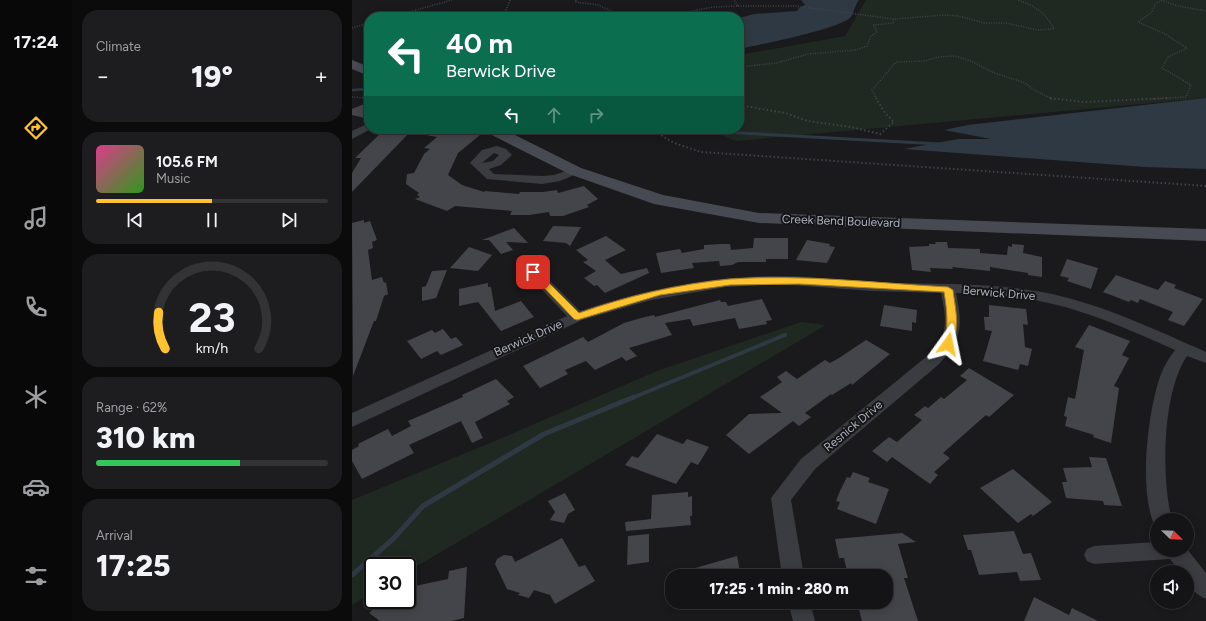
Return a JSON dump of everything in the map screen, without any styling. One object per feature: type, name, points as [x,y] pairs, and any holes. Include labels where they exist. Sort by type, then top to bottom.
[{"type":"street","points":[[352,64],[364,70]]},
{"type":"street","points":[[352,136],[364,129]]},
{"type":"street","name":"Creek Bend Boulevard","points":[[501,134],[575,171],[660,200],[759,218],[1206,235]]},
{"type":"street","points":[[481,168],[491,177],[542,180],[556,178],[575,171]]},
{"type":"street","points":[[533,272],[577,317]]},
{"type":"street","name":"Berwick Drive","points":[[352,420],[577,317],[601,308],[659,292],[730,282],[799,281],[948,290],[976,290],[1051,299],[1107,316],[1206,358]]},
{"type":"street","name":"Resnick Drive","points":[[792,569],[781,498],[808,464],[932,361],[948,344],[951,334],[952,318],[948,290]]},
{"type":"street","points":[[1161,513],[1156,486],[1162,401],[1175,360],[1184,348]]},
{"type":"street","points":[[1094,555],[1150,551]]},
{"type":"street","points":[[1181,557],[1206,589]]},
{"type":"street","points":[[801,609],[804,621]]},
{"type":"path","points":[[409,12],[452,0]]},
{"type":"path","points":[[508,12],[506,10],[510,0]]},
{"type":"path","points":[[576,0],[575,2],[598,5],[613,12]]},
{"type":"path","points":[[734,0],[738,6]]},
{"type":"path","points":[[688,12],[713,7],[796,6],[862,16],[894,18],[932,17],[945,15],[959,16],[984,23],[1006,23],[1037,30],[1054,29],[1051,21],[1030,3],[1017,0]]},
{"type":"path","points":[[744,106],[785,113],[808,121],[851,127],[880,134],[894,122],[885,113],[872,90],[884,74],[896,62],[925,61],[938,57],[955,56],[971,61],[992,72],[1025,83],[1036,91],[1053,99],[1084,102],[1186,97],[1191,85],[1162,68],[1166,58],[1175,52],[1187,48],[1166,34],[1138,22],[1152,12],[1155,4],[1161,0],[1178,6],[1206,11]]},
{"type":"path","points":[[744,66],[777,63],[808,54],[856,50],[867,46],[871,36],[877,32],[874,25],[894,23],[894,18]]},
{"type":"path","points":[[352,28],[364,24]]},
{"type":"path","points":[[352,97],[364,98]]},
{"type":"path","points":[[657,134],[663,139],[701,152],[1206,186]]},
{"type":"shaded area","points":[[801,0],[859,0],[851,17],[844,22],[798,36],[744,48],[744,17],[754,14],[797,11],[805,5]]},
{"type":"shaded area","points":[[866,0],[1206,0],[1206,98],[736,141],[718,134],[744,134],[744,54],[845,36]]},
{"type":"shaded area","points":[[1206,98],[1206,169],[1145,167],[904,149],[958,139],[991,139],[944,130],[968,125]]},
{"type":"shaded area","points":[[801,322],[826,325],[416,567],[416,557],[364,557],[364,598],[352,605],[352,500],[495,441],[657,371]]},
{"type":"building","points":[[364,104],[364,118],[352,115],[352,109]]},
{"type":"building","points":[[380,134],[408,134],[352,192],[352,173],[361,158],[355,158]]},
{"type":"building","points":[[421,134],[480,135],[458,153],[448,175],[462,185],[484,192],[519,194],[520,192],[543,192],[557,190],[558,193],[584,186],[598,199],[587,205],[589,207],[563,216],[550,216],[549,212],[529,215],[510,215],[512,211],[455,206],[447,211],[415,199],[420,197],[417,195],[419,193],[406,184],[407,174],[414,173],[424,154],[430,149],[424,148],[437,137]]},
{"type":"building","points":[[364,220],[364,223],[370,221],[377,240],[372,242],[373,248],[368,250],[372,280],[382,277],[384,283],[386,282],[388,294],[384,296],[376,321],[374,321],[353,376],[352,223]]},
{"type":"building","points":[[553,226],[581,227],[570,246],[566,243],[543,241]]},
{"type":"building","points":[[514,228],[528,243],[506,242],[513,250],[501,254],[489,240],[482,240]]},
{"type":"building","points":[[606,236],[626,250],[605,260],[621,274],[647,268],[649,273],[605,293],[597,285],[594,286],[584,278],[596,271],[583,262],[588,260],[576,250]]},
{"type":"building","points":[[754,238],[788,238],[788,259],[766,259],[766,262],[738,262],[732,265],[720,266],[719,261],[692,263],[694,268],[661,273],[656,253],[680,249],[682,253],[704,249],[704,245],[720,244],[730,244],[731,250],[753,248]]},
{"type":"building","points":[[807,240],[830,244],[829,246],[835,247],[827,263],[796,260]]},
{"type":"building","points":[[935,242],[947,242],[948,248],[980,249],[980,253],[1007,255],[1008,246],[1012,247],[1012,244],[1024,245],[1023,253],[1042,257],[1042,277],[1028,275],[1028,273],[990,267],[990,271],[952,267],[953,269],[930,268],[931,272],[912,270],[909,247],[929,246],[929,244],[936,244]]},
{"type":"building","points":[[469,247],[492,255],[478,271],[450,268]]},
{"type":"building","points":[[1067,259],[1098,268],[1091,289],[1067,281],[1069,278],[1060,276]]},
{"type":"building","points":[[447,270],[436,298],[422,301],[422,287],[426,286],[432,271]]},
{"type":"building","points":[[1116,275],[1158,290],[1165,281],[1176,285],[1174,288],[1203,299],[1184,326],[1168,320],[1173,312],[1140,299],[1138,303],[1131,300],[1129,302],[1103,292]]},
{"type":"building","points":[[488,283],[488,287],[491,287],[495,311],[521,301],[534,317],[501,331],[478,302],[459,306],[459,289]]},
{"type":"building","points":[[762,299],[772,320],[766,321],[767,324],[739,329],[735,318],[693,326],[690,319],[665,323],[672,335],[629,348],[637,356],[626,361],[622,357],[595,370],[586,361],[565,370],[568,374],[540,388],[523,366],[583,337],[588,342],[624,323],[641,318],[654,315],[655,317],[720,300],[721,302],[726,302],[728,306]]},
{"type":"building","points":[[884,305],[917,310],[916,323],[912,322],[912,331],[880,326]]},
{"type":"building","points":[[989,305],[1026,309],[1028,325],[1023,324],[1025,347],[1032,349],[1028,366],[1020,364],[1018,370],[983,361],[992,331],[985,330],[984,317],[989,317]]},
{"type":"building","points":[[1089,325],[1130,341],[1122,355],[1129,358],[1114,386],[1119,388],[1111,443],[1093,437],[1094,435],[1065,426],[1067,417],[1064,416],[1068,397],[1075,399],[1084,350],[1075,347]]},
{"type":"building","points":[[443,329],[451,339],[456,337],[463,345],[441,355],[437,351],[421,359],[407,341],[432,330],[435,333]]},
{"type":"building","points":[[866,340],[890,354],[852,385],[851,383],[832,395],[831,394],[805,413],[811,417],[799,426],[793,421],[749,454],[726,435],[749,414],[782,413],[760,397],[782,382],[777,377],[786,371],[797,379],[825,360],[830,363]]},
{"type":"building","points":[[969,368],[1014,395],[989,417],[986,415],[943,453],[950,458],[934,472],[938,475],[930,484],[892,457],[887,462],[872,451],[889,437],[897,442],[922,420],[914,415],[925,406],[928,408],[941,397],[944,399],[967,380],[960,376]]},
{"type":"building","points":[[496,379],[514,397],[507,401],[510,404],[475,422],[483,438],[472,443],[461,421],[409,445],[414,453],[362,479],[352,461],[352,450],[359,446],[358,444],[388,429],[392,436],[411,426],[408,421],[463,397],[462,395]]},
{"type":"building","points":[[657,434],[683,444],[687,439],[709,447],[698,465],[691,462],[676,484],[625,465],[632,456],[638,458]]},
{"type":"building","points":[[1089,457],[1106,458],[1122,506],[1104,505],[1103,501],[1066,498],[1062,482],[1067,482],[1063,468],[1092,467]]},
{"type":"building","points":[[1013,469],[1052,502],[1033,516],[1031,514],[1018,523],[980,488]]},
{"type":"building","points":[[853,472],[870,478],[868,482],[889,489],[876,524],[837,509],[840,502],[836,501],[840,491],[847,477],[850,478]]},
{"type":"building","points":[[688,492],[688,497],[692,496],[692,516],[690,516],[691,525],[626,531],[625,522],[651,519],[652,495]]},
{"type":"building","points":[[565,493],[575,510],[568,514],[564,523],[550,520],[555,512],[548,501]]},
{"type":"building","points":[[1014,531],[1023,554],[1031,553],[1041,580],[1020,581],[1017,572],[979,575],[971,550],[968,550],[963,535]]},
{"type":"building","points":[[902,533],[916,542],[898,544],[908,578],[904,578],[918,621],[862,621],[859,609],[893,609],[893,569],[846,569],[844,558],[839,558],[835,539]]},
{"type":"building","points":[[649,534],[649,562],[627,565],[628,536]]},
{"type":"building","points":[[562,538],[579,567],[585,565],[595,581],[555,604],[550,595],[534,590],[529,598],[518,595],[520,593],[507,589],[495,564],[497,559],[504,555],[512,556],[515,562]]},
{"type":"building","points":[[737,556],[740,569],[692,569]]},
{"type":"building","points":[[467,567],[464,618],[451,621],[380,621],[369,613],[373,609],[416,609],[416,586],[448,579],[449,571]]},
{"type":"building","points":[[1034,597],[1069,615],[1072,608],[1098,621],[1024,621]]},
{"type":"waterway","points":[[352,90],[364,89]]},
{"type":"waterway","points":[[744,133],[940,144]]},
{"type":"waterway","points":[[632,398],[785,335]]},
{"type":"waterway","points":[[352,575],[393,539],[423,506],[544,434],[634,397]]},
{"type":"route","points":[[533,272],[577,317],[601,308],[659,292],[730,282],[776,280],[943,289],[948,290],[952,318],[951,334],[948,344]]}]
